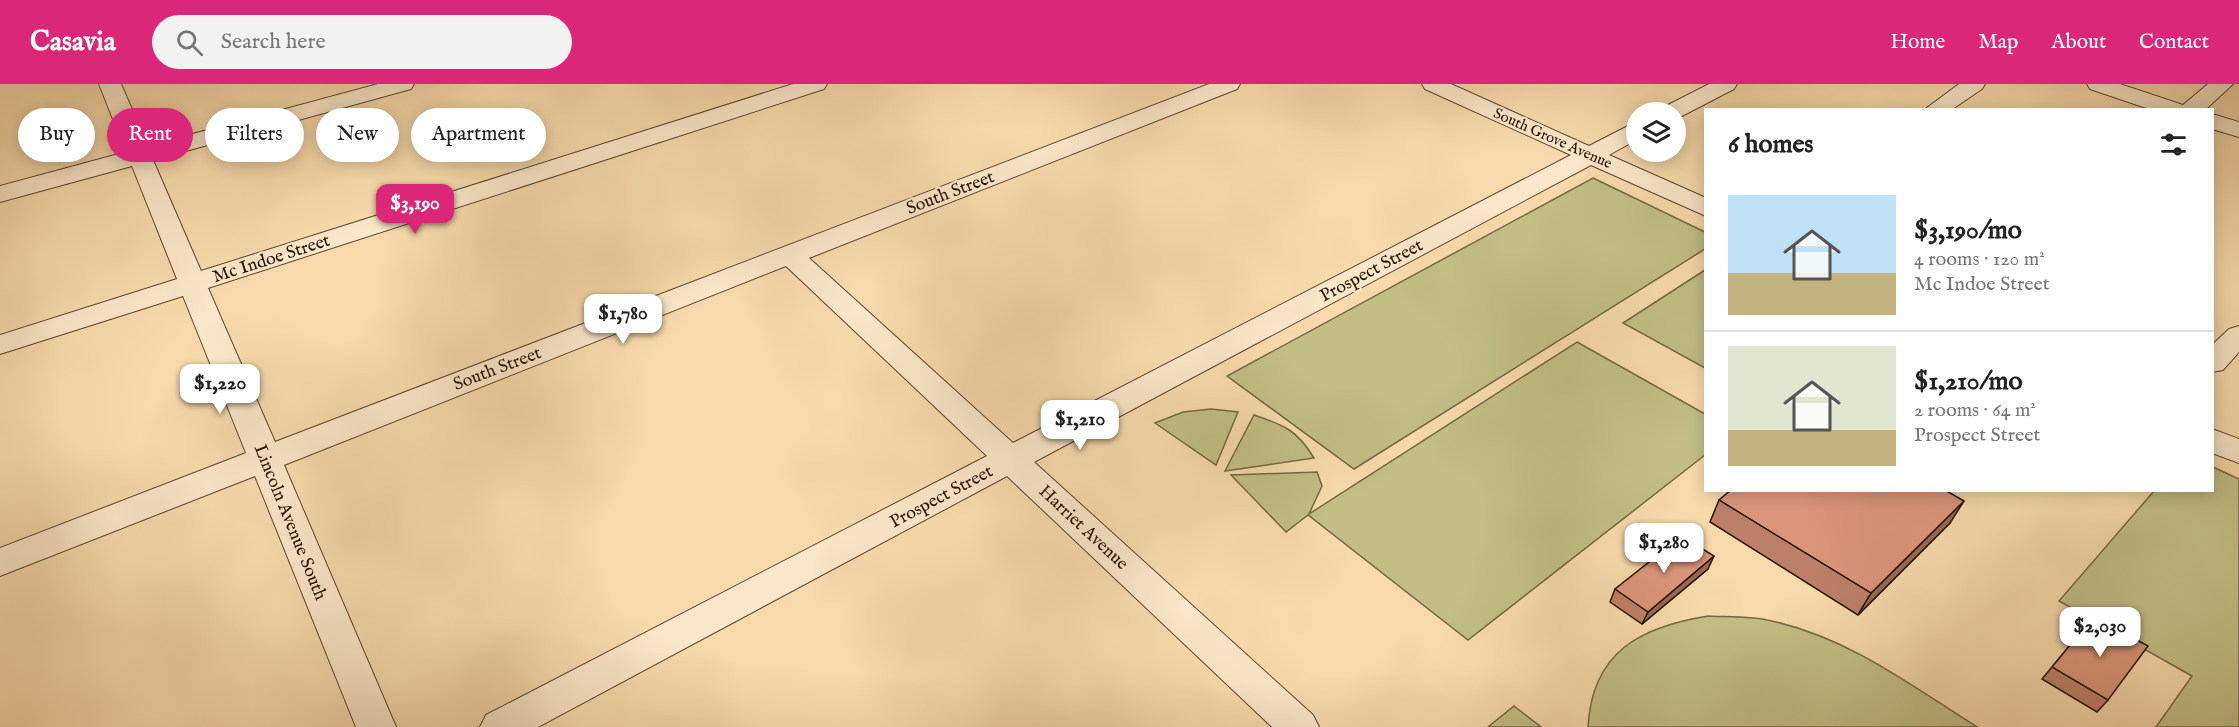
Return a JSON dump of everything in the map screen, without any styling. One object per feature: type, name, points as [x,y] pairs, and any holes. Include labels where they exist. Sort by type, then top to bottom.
[{"type":"street","name":"Lincoln Avenue South","points":[[110,84],[120,108]]},
{"type":"street","points":[[193,141],[403,84]]},
{"type":"street","name":"Mc Indoe Street","points":[[0,345],[816,84]]},
{"type":"street","name":"South Street","points":[[0,561],[1229,84]]},
{"type":"street","name":"South Grove Avenue","points":[[1433,84],[1704,207]]},
{"type":"street","points":[[1686,105],[1726,84]]},
{"type":"street","points":[[1938,108],[1974,84]]},
{"type":"street","points":[[2098,84],[2170,108]]},
{"type":"street","points":[[2192,108],[2222,84]]},
{"type":"street","points":[[2214,122],[2239,130]]},
{"type":"street","name":"Prospect Street","points":[[500,727],[1626,136]]},
{"type":"street","points":[[0,194],[118,162]]},
{"type":"street","name":"Lincoln Avenue South","points":[[142,162],[376,727]]},
{"type":"street","name":"Harriet Avenue","points":[[790,255],[1299,727]]},
{"type":"street","points":[[2214,361],[2239,335]]},
{"type":"street","points":[[2214,441],[2239,452]]},
{"type":"shaded area","points":[[1593,178],[1704,232],[1704,250],[1354,469],[1227,376]]},
{"type":"shaded area","points":[[1704,271],[1704,367],[1623,323]]},
{"type":"shaded area","points":[[1577,342],[1704,413],[1704,456],[1468,640],[1308,515],[1286,532],[1231,475],[1317,472],[1322,486],[1309,514]]},
{"type":"shaded area","points":[[1211,409],[1238,412],[1216,465],[1155,423],[1183,412]]},
{"type":"shaded area","points":[[1254,415],[1289,430],[1302,441],[1314,458],[1225,471]]},
{"type":"shaded area","points":[[2214,467],[2239,479],[2239,727],[2156,727],[2192,676],[2059,601],[2153,492],[2214,492]]},
{"type":"shaded area","points":[[1708,616],[1764,619],[1827,639],[1879,665],[1977,727],[1588,727],[1592,701],[1599,680],[1610,662],[1624,648],[1641,636],[1661,627]]},
{"type":"shaded area","points":[[1514,706],[1541,727],[1488,727]]},
{"type":"building","points":[[1729,492],[1948,492],[1964,501],[1871,593],[1719,500]]},
{"type":"building","points":[[1682,536],[1714,556],[1648,612],[1615,589]]},
{"type":"building","points":[[2094,616],[2148,646],[2108,700],[2052,667]]}]
